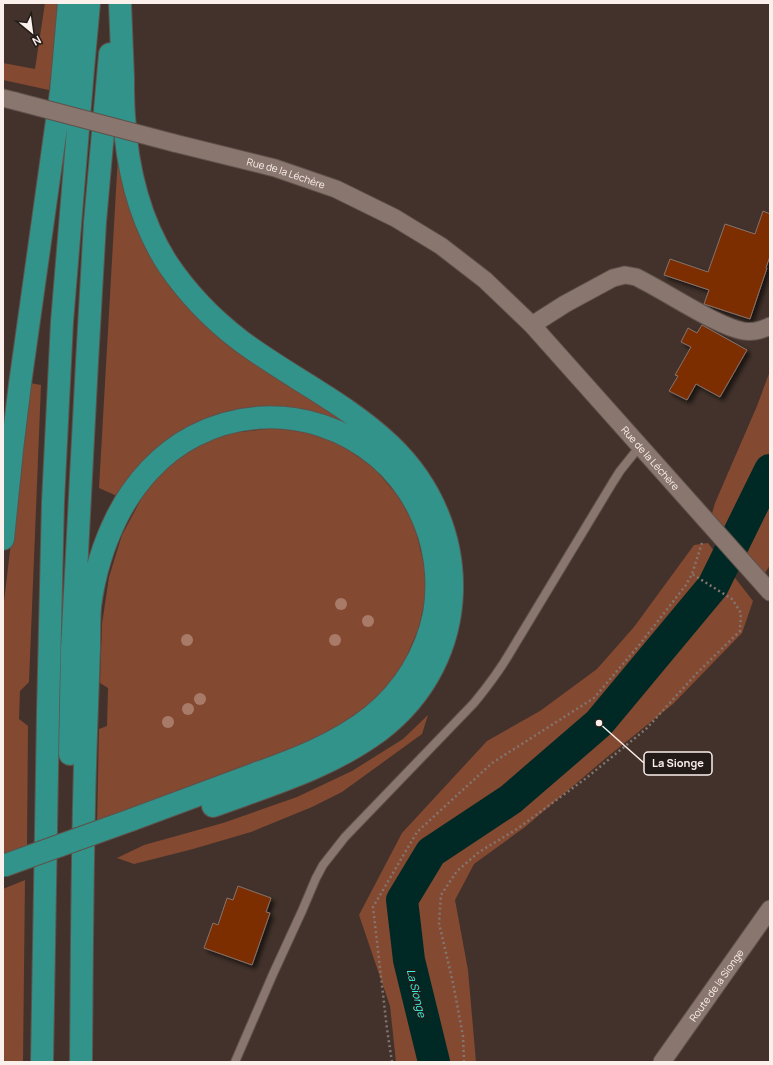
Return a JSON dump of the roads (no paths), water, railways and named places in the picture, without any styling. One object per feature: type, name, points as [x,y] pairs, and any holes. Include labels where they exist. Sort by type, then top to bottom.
[{"type":"highway","points":[[3,539],[20,384],[61,92],[69,3]]},
{"type":"highway","points":[[42,1062],[47,720],[54,486],[62,322],[82,68],[89,3]]},
{"type":"highway","points":[[68,1062],[72,649],[96,222],[115,3]]},
{"type":"highway","points":[[3,866],[287,780],[351,749],[381,729],[411,700],[431,670],[443,644],[451,604],[452,579],[450,552],[434,503],[422,482],[390,445],[356,417],[224,328],[196,301],[178,278],[160,250],[146,222],[141,208],[134,187],[129,163],[124,114],[120,3]]},
{"type":"highway","points":[[3,881],[131,827],[288,762],[327,744],[358,727],[373,715],[394,694],[412,672],[429,635],[435,607],[437,580],[432,543],[418,506],[406,487],[383,460],[350,437],[313,423],[273,417],[256,418],[227,423],[192,437],[180,444],[160,460],[141,479],[115,521],[98,569],[90,605],[84,792],[81,1062]]},
{"type":"street","name":"Rue de la Léchère","points":[[9,100],[275,168],[336,189],[394,218],[441,246],[485,280],[532,325],[765,586]]},
{"type":"street","points":[[532,325],[565,304],[598,286],[613,278],[624,275],[636,277],[702,314],[744,332],[755,332],[770,326]]},
{"type":"street","name":"Route de la Sionge","points":[[662,1062],[770,908]]},
{"type":"lane","points":[[235,1062],[323,865],[345,837],[474,702],[489,684],[501,668],[612,482],[640,446]]},
{"type":"waterway","name":"La Sionge","points":[[434,1062],[409,960],[402,900],[431,852],[511,799],[599,723],[713,586],[770,470]]},
{"type":"place","name":"La Sionge","points":[[599,723]]}]
